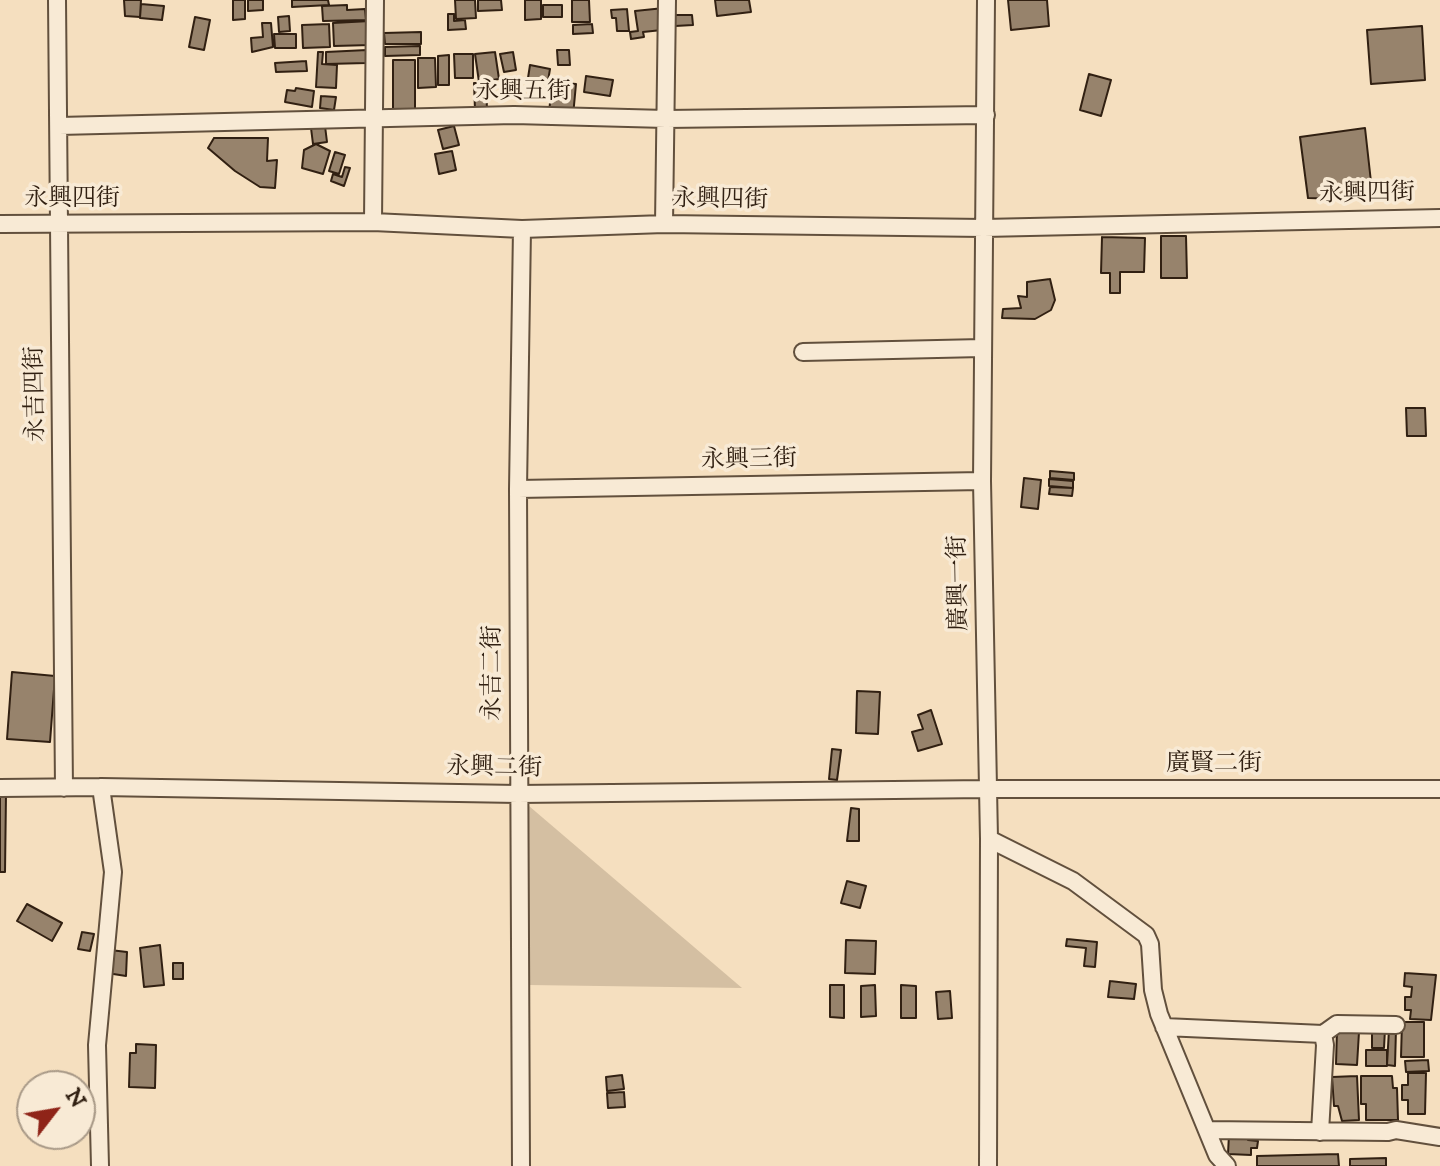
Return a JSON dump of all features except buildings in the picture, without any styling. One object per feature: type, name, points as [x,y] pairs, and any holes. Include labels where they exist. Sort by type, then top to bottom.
[{"type":"street","name":"永吉四街","points":[[57,0],[64,788]]},
{"type":"street","points":[[373,222],[375,0]]},
{"type":"street","points":[[664,224],[667,0]]},
{"type":"street","name":"廣興一街","points":[[986,0],[982,481],[989,839],[988,1166]]},
{"type":"street","name":"永興五街","points":[[59,126],[514,115],[666,119],[986,115]]},
{"type":"street","name":"永興四街","points":[[0,224],[373,222],[522,229],[664,224],[984,228],[1440,218]]},
{"type":"street","name":"永吉二街","points":[[521,1166],[518,489],[522,229]]},
{"type":"street","points":[[803,352],[982,348]]},
{"type":"street","name":"永興三街","points":[[518,489],[982,481]]},
{"type":"street","points":[[100,1166],[97,1045],[113,872],[101,787]]},
{"type":"street","name":"永興二街","points":[[0,788],[518,794],[987,789]]},
{"type":"street","name":"廣賢二街","points":[[987,789],[1440,789]]},
{"type":"street","points":[[989,839],[1073,881],[1146,935],[1152,954],[1153,990],[1164,1027],[1217,1155],[1227,1166]]},
{"type":"street","points":[[1164,1027],[1323,1034],[1337,1024],[1396,1025]]},
{"type":"street","points":[[1320,1132],[1323,1034]]},
{"type":"street","points":[[1207,1130],[1396,1130],[1440,1137]]},
{"type":"shaded area","points":[[529,806],[742,988],[529,985]]}]
